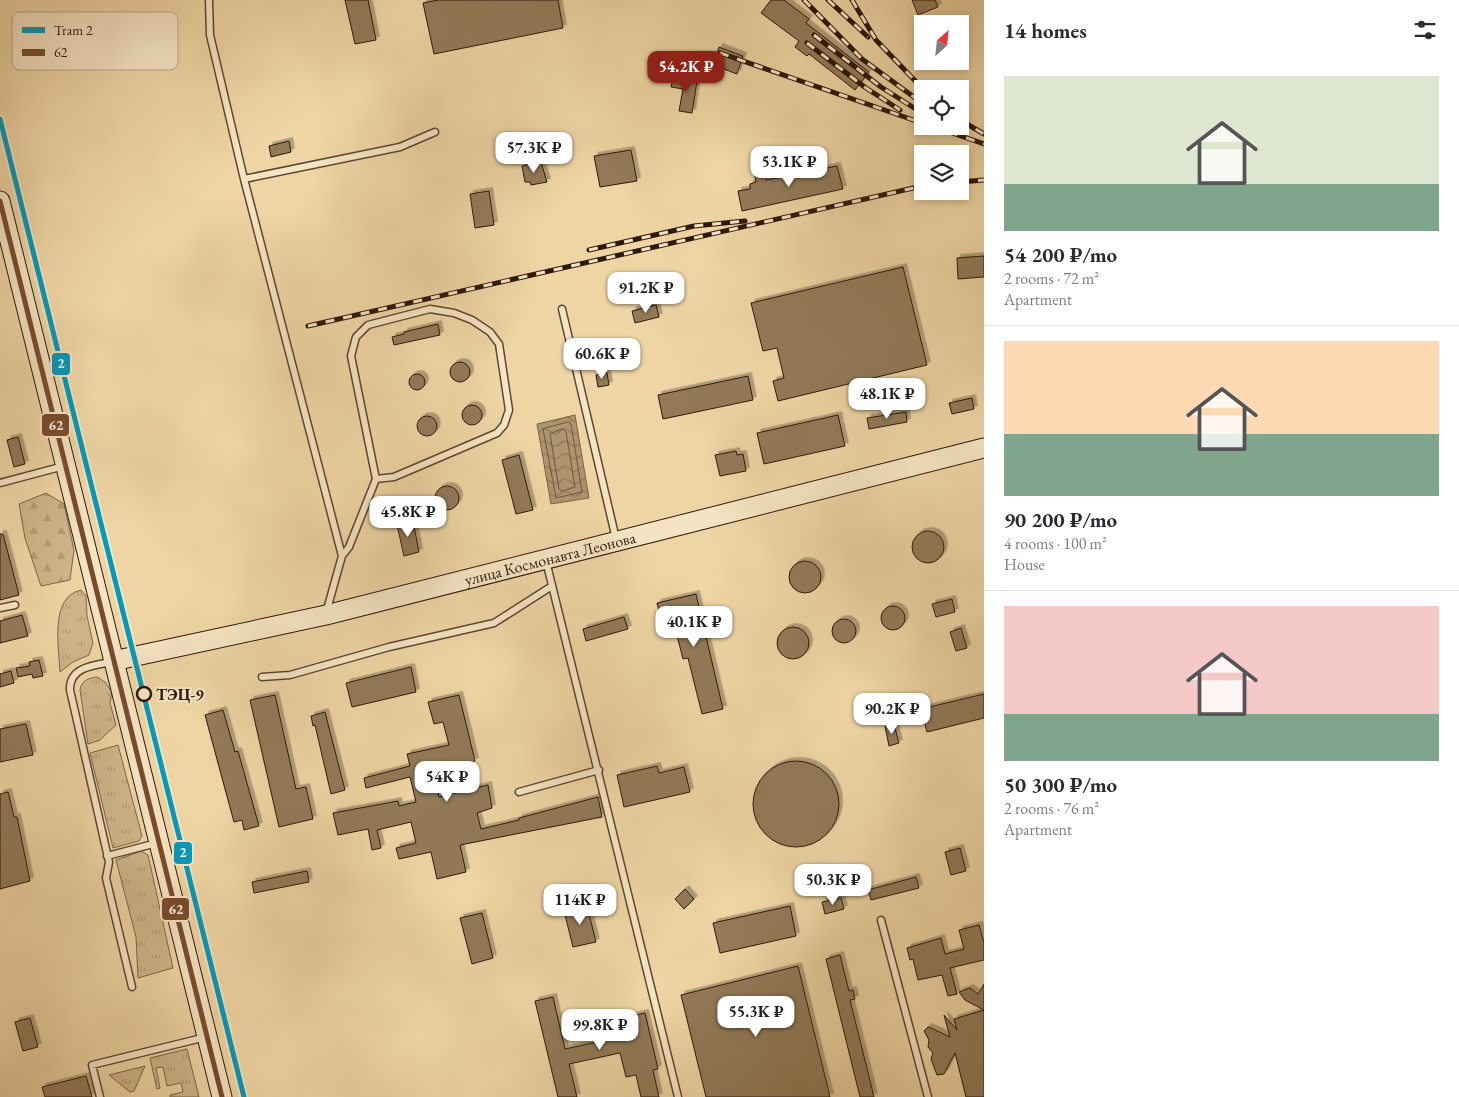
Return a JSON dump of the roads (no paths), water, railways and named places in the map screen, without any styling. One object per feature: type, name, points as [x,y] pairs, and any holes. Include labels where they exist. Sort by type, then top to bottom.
[{"type":"street","points":[[0,201],[222,1097]]},
{"type":"street","name":"улица Космонавта Леонова","points":[[113,661],[326,615],[984,448]]},
{"type":"lane","points":[[209,0],[210,35],[244,179],[342,556]]},
{"type":"lane","points":[[244,179],[400,147],[435,132]]},
{"type":"lane","points":[[326,615],[342,556],[349,547],[376,479],[351,356],[356,337],[368,325],[430,309],[454,313],[472,320],[490,332],[499,344],[508,401],[509,410],[504,425],[497,433],[394,478],[376,479]]},
{"type":"lane","points":[[562,309],[617,542]]},
{"type":"lane","points":[[0,483],[66,466]]},
{"type":"lane","points":[[546,560],[678,1097]]},
{"type":"lane","points":[[262,677],[290,675],[389,647],[494,623],[552,586]]},
{"type":"lane","points":[[0,608],[16,605]]},
{"type":"lane","points":[[113,661],[82,669],[73,676],[70,685],[109,866],[106,878],[132,987]]},
{"type":"lane","points":[[518,792],[599,770]]},
{"type":"lane","points":[[107,856],[159,842]]},
{"type":"lane","points":[[881,920],[928,1097]]},
{"type":"lane","points":[[100,1097],[92,1065],[207,1037]]},
{"type":"water","points":[[575,415],[589,498],[551,504],[537,424]]},
{"type":"railway","points":[[804,0],[862,59],[914,97]]},
{"type":"railway","points":[[828,0],[868,37]]},
{"type":"railway","points":[[852,0],[876,40],[914,80]]},
{"type":"railway","points":[[814,35],[881,87],[914,108]]},
{"type":"railway","points":[[807,43],[866,88],[900,110]]},
{"type":"railway","points":[[720,53],[914,120]]},
{"type":"railway","points":[[969,125],[984,134]]},
{"type":"railway","points":[[958,135],[984,144]]},
{"type":"railway","points":[[969,181],[984,180]]},
{"type":"railway","points":[[308,326],[914,188]]},
{"type":"railway","points":[[589,250],[694,226],[745,221]]},
{"type":"tram line","name":"2","points":[[0,119],[244,1097]]},
{"type":"place","name":"ТЭЦ-9","points":[[144,694]]}]
